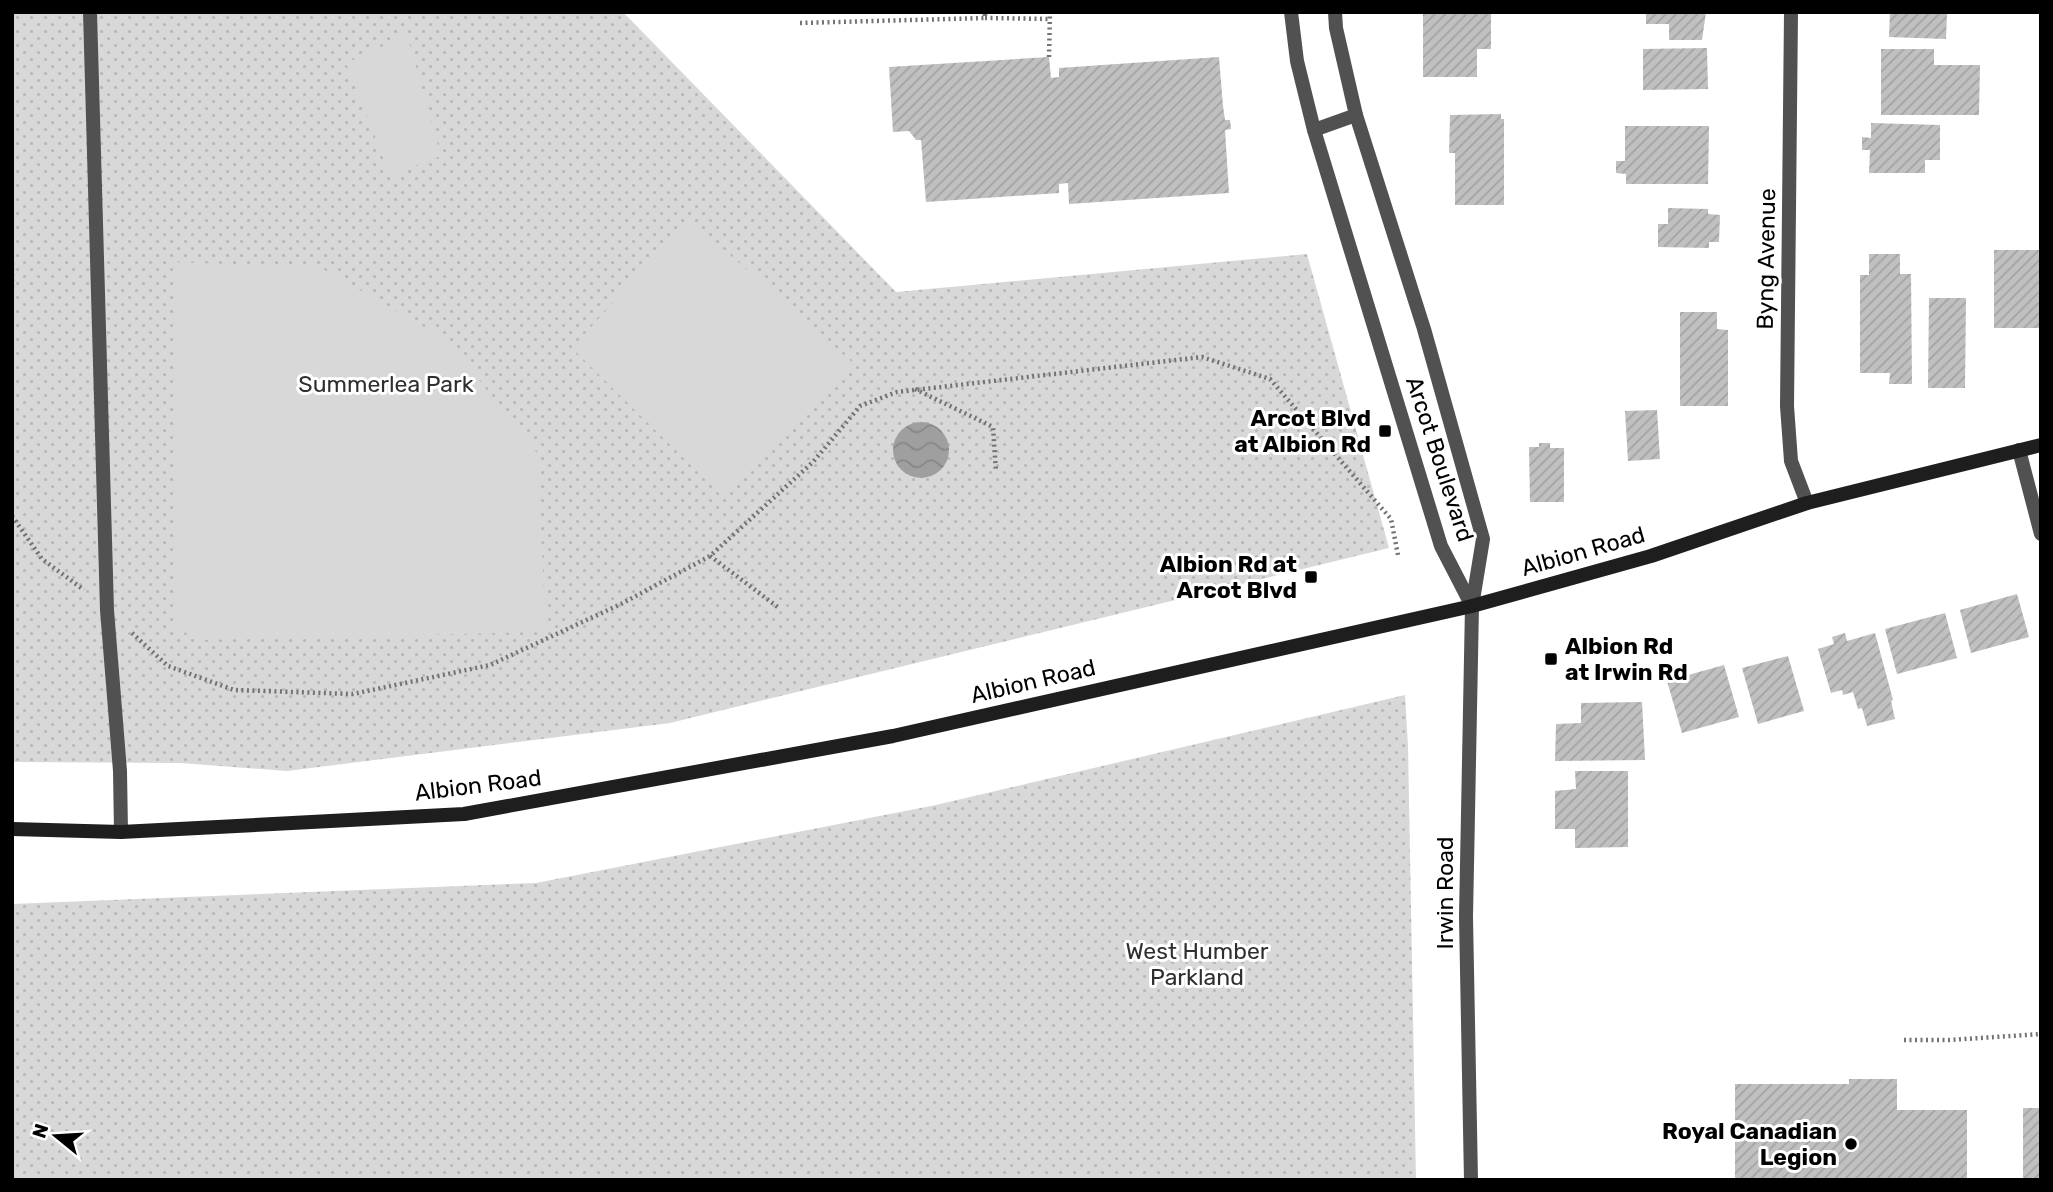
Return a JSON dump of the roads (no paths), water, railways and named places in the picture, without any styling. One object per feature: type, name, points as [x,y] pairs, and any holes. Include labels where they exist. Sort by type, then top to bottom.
[{"type":"main road","name":"Albion Road","points":[[12,829],[121,832],[464,814],[893,736],[1472,606],[1651,556],[1807,503],[2041,445]]},
{"type":"street","points":[[90,12],[107,610],[120,771],[121,832]]},
{"type":"street","name":"Arcot Boulevard","points":[[1291,12],[1297,61],[1314,130],[1441,547],[1472,606]]},
{"type":"street","name":"Arcot Boulevard","points":[[1335,12],[1356,115],[1424,329],[1483,539],[1472,606]]},
{"type":"street","name":"Byng Avenue","points":[[1791,12],[1787,406],[1791,461],[1807,503]]},
{"type":"street","points":[[1314,130],[1356,115]]},
{"type":"street","points":[[2019,450],[2041,534]]},
{"type":"street","name":"Irwin Road","points":[[1471,1180],[1466,917],[1472,606]]},
{"type":"water","points":[[921,422],[932,424],[941,430],[947,439],[947,461],[941,470],[932,476],[921,478],[910,476],[901,470],[895,461],[893,450],[895,439],[901,430],[910,424]]},
{"type":"place","name":"Arcot Blvd at Albion Rd","points":[[1385,431]]},
{"type":"place","name":"Albion Rd at Arcot Blvd","points":[[1311,577]]},
{"type":"place","name":"Albion Rd at Irwin Rd","points":[[1551,659]]},
{"type":"place","name":"Royal Canadian Legion","points":[[1851,1144]]},
{"type":"park label","name":"Summerlea Park","points":[[386,384]]},
{"type":"park label","name":"West Humber Parkland","points":[[1197,964]]}]
